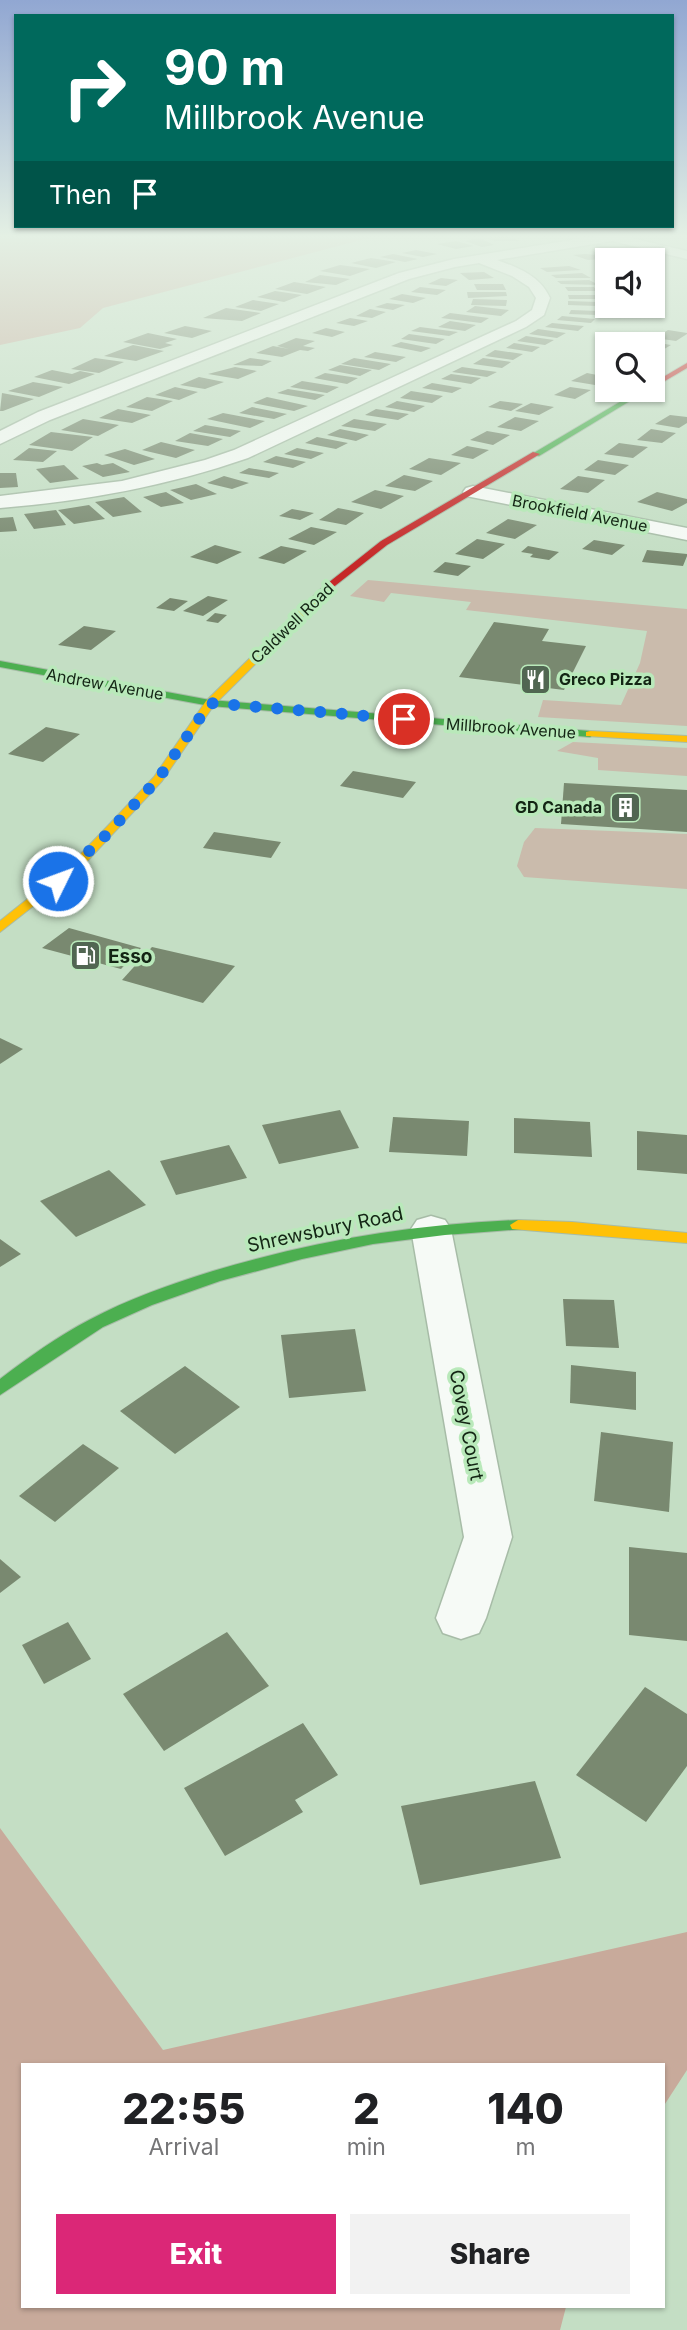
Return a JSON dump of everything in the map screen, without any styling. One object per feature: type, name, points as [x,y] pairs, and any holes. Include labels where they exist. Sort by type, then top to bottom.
[{"type":"street","points":[[0,438],[44,415],[229,344]]},
{"type":"street","points":[[0,502],[118,488],[210,466],[479,344]]},
{"type":"street","points":[[665,379],[687,365]]},
{"type":"street","name":"Caldwell Road","points":[[0,928],[74,868],[106,835],[158,779],[210,703],[319,594],[384,543],[625,402]]},
{"type":"street","name":"Brookfield Avenue","points":[[473,492],[687,534]]},
{"type":"street","name":"Andrew Avenue","points":[[0,664],[210,703]]},
{"type":"street","name":"Millbrook Avenue","points":[[210,703],[541,731],[687,739]]},
{"type":"street","name":"Shrewsbury Road","points":[[0,1388],[97,1323],[171,1290],[261,1262],[342,1242],[431,1228],[535,1225],[687,1238]]},
{"type":"street","name":"Covey Court","points":[[431,1228],[488,1537],[461,1618]]},
{"type":"shaded area","points":[[368,580],[687,609],[687,726],[538,717],[543,700],[621,705],[640,663],[647,631],[466,610],[471,602],[391,593],[384,602],[350,596]]},
{"type":"shaded area","points":[[573,742],[687,748],[687,776],[598,770],[598,758],[557,751]]},
{"type":"shaded area","points":[[535,828],[687,834],[687,889],[524,877],[517,866],[524,842]]},
{"type":"shaded area","points":[[0,1828],[163,2050],[687,1932],[687,2070],[665,2104],[665,2063],[21,2063],[21,2308],[566,2308],[560,2330],[0,2330]]},
{"type":"building","points":[[132,344],[173,345],[160,349]]},
{"type":"building","points":[[308,344],[303,346],[315,348],[282,357],[256,353],[273,346],[289,349],[277,346]]},
{"type":"building","points":[[410,344],[431,348],[421,352],[391,346]]},
{"type":"building","points":[[513,344],[540,347],[532,352],[506,348]]},
{"type":"building","points":[[133,345],[164,351],[136,361],[104,356]]},
{"type":"building","points":[[495,350],[523,354],[513,360],[485,356]]},
{"type":"building","points":[[375,352],[406,357],[396,362],[364,357]]},
{"type":"building","points":[[95,358],[124,362],[99,373],[71,369]]},
{"type":"building","points":[[250,358],[272,361],[262,366],[233,365]]},
{"type":"building","points":[[354,358],[391,364],[379,370],[341,364]]},
{"type":"building","points":[[483,358],[511,362],[502,368],[473,364]]},
{"type":"building","points":[[340,365],[372,370],[360,376],[328,370]]},
{"type":"building","points":[[235,367],[257,371],[238,379],[208,374]]},
{"type":"building","points":[[462,367],[497,372],[487,377],[452,372]]},
{"type":"building","points":[[52,370],[72,374],[80,371],[95,374],[69,384],[34,377]]},
{"type":"building","points":[[325,373],[358,378],[347,384],[314,378]]},
{"type":"building","points":[[587,373],[595,375],[595,385],[571,381]]},
{"type":"building","points":[[451,374],[481,378],[471,384],[441,379]]},
{"type":"building","points":[[199,377],[224,382],[205,389],[180,385]]},
{"type":"building","points":[[302,381],[339,387],[327,393],[290,387]]},
{"type":"building","points":[[33,382],[63,387],[39,397],[8,391]]},
{"type":"building","points":[[432,383],[462,388],[452,393],[422,388]]},
{"type":"building","points":[[175,387],[198,392],[179,400],[155,395]]},
{"type":"building","points":[[570,387],[591,390],[575,399],[554,395]]},
{"type":"building","points":[[288,389],[325,395],[315,400],[277,393]]},
{"type":"building","points":[[411,391],[443,396],[432,403],[400,398]]},
{"type":"building","points":[[2,393],[34,399],[0,411]]},
{"type":"building","points":[[147,397],[173,401],[152,411],[126,407]]},
{"type":"building","points":[[267,397],[308,406],[294,411],[253,403]]},
{"type":"building","points":[[397,401],[425,406],[414,412],[385,407]]},
{"type":"building","points":[[500,401],[523,404],[511,411],[488,407]]},
{"type":"building","points":[[531,403],[554,407],[539,415],[515,411]]},
{"type":"building","points":[[252,407],[287,414],[274,419],[239,413]]},
{"type":"building","points":[[118,409],[151,415],[132,423],[99,418]]},
{"type":"building","points":[[376,409],[409,414],[398,420],[365,415]]},
{"type":"building","points":[[223,413],[265,421],[250,428],[207,419]]},
{"type":"building","points":[[670,415],[687,417],[687,423],[679,428],[655,424]]},
{"type":"building","points":[[515,417],[539,421],[521,431],[497,427]]},
{"type":"building","points":[[83,419],[119,425],[98,436],[61,430]]},
{"type":"building","points":[[354,419],[387,424],[375,431],[341,426]]},
{"type":"building","points":[[205,425],[241,431],[230,437],[193,431]]},
{"type":"building","points":[[340,429],[369,435],[356,441],[327,435]]},
{"type":"building","points":[[651,429],[676,433],[662,443],[637,440]]},
{"type":"building","points":[[487,431],[510,435],[493,445],[470,440]]},
{"type":"building","points":[[51,432],[93,437],[72,451],[29,445]]},
{"type":"building","points":[[190,433],[223,439],[208,446],[175,441]]},
{"type":"building","points":[[317,437],[348,443],[336,449],[305,443]]},
{"type":"building","points":[[161,442],[195,450],[176,458],[142,450]]},
{"type":"building","points":[[619,443],[648,447],[633,458],[604,454]]},
{"type":"building","points":[[467,446],[489,450],[473,459],[451,455]]},
{"type":"building","points":[[29,448],[57,451],[43,462],[13,460]]},
{"type":"building","points":[[297,448],[324,453],[311,459],[284,454]]},
{"type":"building","points":[[125,449],[155,459],[134,465],[104,455]]},
{"type":"building","points":[[276,456],[306,462],[293,468],[263,462]]},
{"type":"building","points":[[429,458],[461,463],[441,475],[409,469]]},
{"type":"building","points":[[598,460],[629,465],[615,475],[584,470]]},
{"type":"building","points":[[113,463],[130,472],[103,477],[82,466]]},
{"type":"building","points":[[64,465],[79,479],[50,483],[36,469]]},
{"type":"building","points":[[249,468],[279,473],[269,478],[239,473]]},
{"type":"building","points":[[0,473],[16,473],[18,487],[0,488]]},
{"type":"building","points":[[404,475],[433,481],[415,491],[385,486]]},
{"type":"building","points":[[224,476],[249,483],[232,489],[207,483]]},
{"type":"building","points":[[578,476],[605,480],[588,493],[560,489]]},
{"type":"building","points":[[196,484],[217,494],[191,500],[170,490]]},
{"type":"building","points":[[375,490],[404,496],[381,509],[351,502]]},
{"type":"building","points":[[166,492],[184,503],[161,507],[143,497]]},
{"type":"building","points":[[657,492],[687,499],[687,503],[672,511],[637,502]]},
{"type":"building","points":[[124,497],[142,512],[113,517],[95,502]]},
{"type":"building","points":[[89,505],[105,519],[74,524],[58,510]]},
{"type":"building","points":[[338,508],[364,513],[346,525],[319,520]]},
{"type":"building","points":[[292,509],[314,513],[300,520],[279,516]]},
{"type":"building","points":[[56,510],[66,525],[34,529],[24,514]]},
{"type":"building","points":[[13,517],[17,531],[0,532],[0,518]]},
{"type":"building","points":[[508,519],[537,525],[515,539],[486,533]]},
{"type":"building","points":[[311,527],[337,532],[314,545],[288,539]]},
{"type":"building","points":[[477,539],[505,544],[483,559],[455,554]]},
{"type":"building","points":[[594,540],[625,545],[612,555],[582,549]]},
{"type":"building","points":[[215,545],[242,552],[217,564],[190,557]]},
{"type":"building","points":[[281,546],[307,551],[284,564],[258,558]]},
{"type":"building","points":[[528,546],[559,552],[549,560],[530,557],[533,554],[521,552]]},
{"type":"building","points":[[647,550],[687,556],[683,566],[642,562]]},
{"type":"building","points":[[445,562],[471,566],[458,576],[433,572]]},
{"type":"building","points":[[208,596],[228,600],[203,616],[183,611]]},
{"type":"building","points":[[170,598],[188,601],[174,611],[156,608]]},
{"type":"building","points":[[215,613],[227,615],[218,623],[206,621]]},
{"type":"building","points":[[494,622],[549,629],[542,641],[586,646],[564,690],[459,677]]},
{"type":"building","points":[[84,626],[116,631],[91,650],[58,645]]},
{"type":"building","points":[[46,727],[80,734],[43,762],[8,754]]},
{"type":"building","points":[[353,771],[416,782],[403,798],[340,786]]},
{"type":"building","name":"GD Canada","points":[[564,783],[687,790],[687,832],[561,824]]},
{"type":"building","points":[[214,832],[281,842],[271,858],[203,848]]},
{"type":"building","points":[[69,928],[141,948],[121,969],[42,948]]},
{"type":"building","points":[[152,947],[235,966],[203,1003],[122,980]]},
{"type":"building","points":[[0,1038],[23,1049],[0,1064]]},
{"type":"building","points":[[340,1110],[359,1148],[279,1164],[262,1125]]},
{"type":"building","points":[[393,1117],[469,1121],[467,1156],[389,1152]]},
{"type":"building","points":[[514,1118],[590,1122],[592,1157],[514,1153]]},
{"type":"building","points":[[637,1131],[687,1135],[687,1174],[637,1170]]},
{"type":"building","points":[[229,1145],[247,1178],[176,1195],[160,1161]]},
{"type":"building","points":[[109,1170],[146,1205],[76,1237],[40,1201]]},
{"type":"building","points":[[0,1239],[21,1254],[0,1267]]},
{"type":"building","points":[[563,1299],[614,1300],[619,1348],[566,1346]]},
{"type":"building","points":[[355,1329],[366,1391],[289,1398],[281,1335]]},
{"type":"building","points":[[571,1365],[636,1372],[636,1410],[570,1403]]},
{"type":"building","points":[[185,1366],[240,1407],[175,1454],[120,1411]]},
{"type":"building","points":[[601,1432],[673,1442],[669,1512],[594,1501]]},
{"type":"building","points":[[83,1444],[119,1468],[55,1522],[19,1496]]},
{"type":"building","points":[[629,1547],[687,1553],[687,1641],[629,1635]]},
{"type":"building","points":[[0,1559],[21,1577],[0,1593]]},
{"type":"building","points":[[68,1622],[91,1659],[44,1684],[22,1645]]},
{"type":"building","points":[[227,1632],[269,1686],[164,1751],[123,1694]]},
{"type":"building","points":[[645,1687],[687,1714],[687,1766],[646,1822],[576,1775]]},
{"type":"building","points":[[303,1723],[338,1775],[295,1800],[303,1812],[225,1856],[184,1788]]},
{"type":"building","points":[[535,1781],[561,1858],[420,1885],[401,1806]]},
{"type":"traffic: fast","points":[[536,454],[625,402]]},
{"type":"traffic: fast","points":[[0,664],[210,703],[590,734]]},
{"type":"traffic: fast","points":[[0,1388],[60,1345],[97,1323],[179,1288],[266,1262],[337,1245],[445,1229],[518,1225]]},
{"type":"traffic: slow","points":[[0,928],[74,868],[106,835],[158,779],[210,703],[328,587]]},
{"type":"traffic: slow","points":[[590,734],[687,739]]},
{"type":"traffic: slow","points":[[518,1225],[572,1227],[687,1238]]},
{"type":"traffic: jam","points":[[665,379],[687,365]]},
{"type":"traffic: jam","points":[[328,587],[384,543],[536,454]]},
{"type":"place","name":"Greco Pizza","points":[[536,679]]},
{"type":"place","name":"GD Canada","points":[[625,807]]},
{"type":"place","name":"Esso","points":[[85,956]]},
{"type":"route","points":[[58,881],[74,868],[158,779],[210,703],[404,719]]}]
